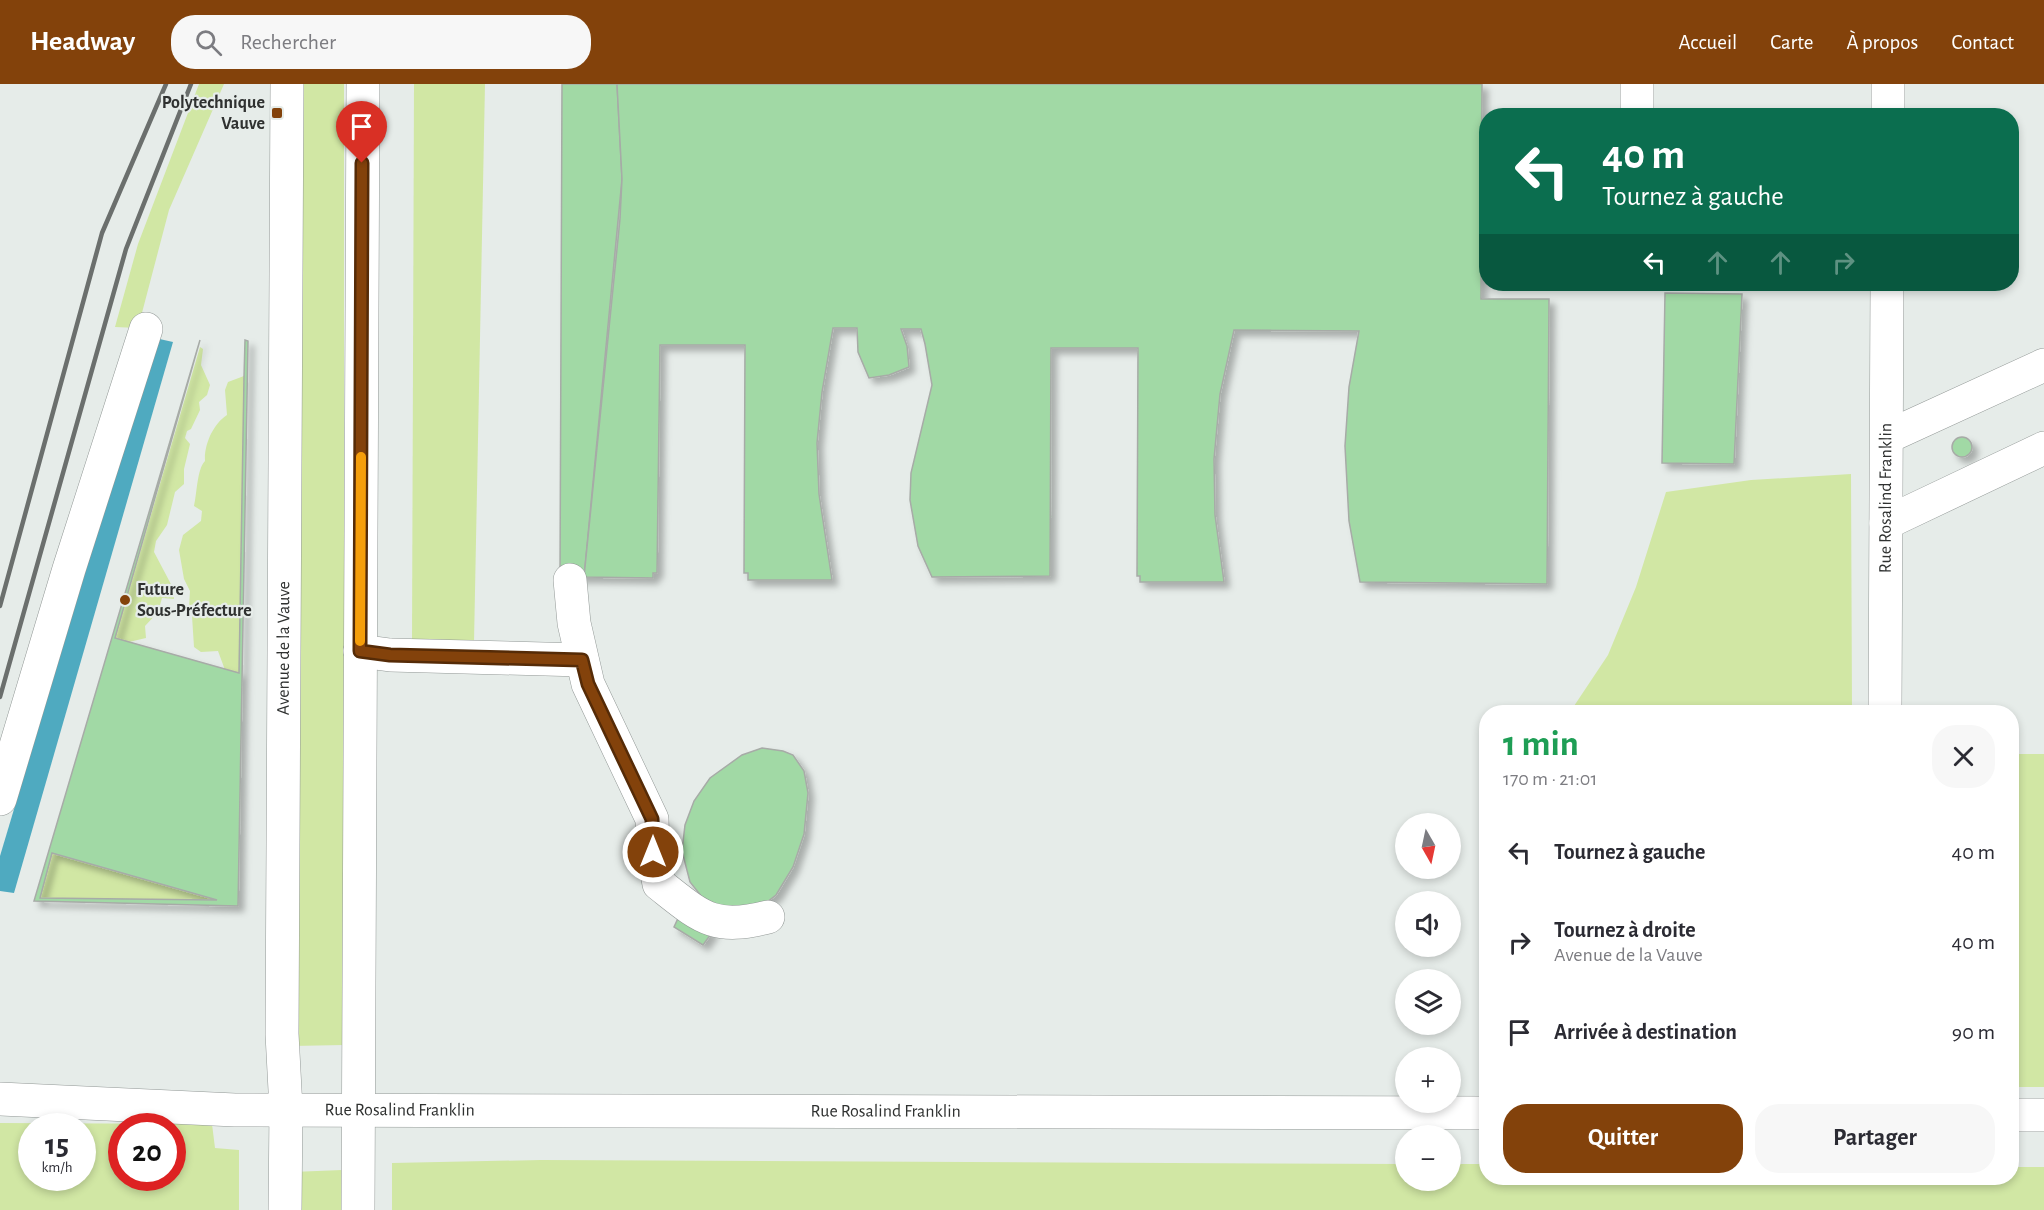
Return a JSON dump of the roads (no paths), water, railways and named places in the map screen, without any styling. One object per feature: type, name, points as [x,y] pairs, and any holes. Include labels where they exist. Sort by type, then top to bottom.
[{"type":"main road","name":"Avenue de la Vauve","points":[[285,1210],[286,1109],[282,1022],[287,84]]},
{"type":"main road","points":[[358,1210],[363,84]]},
{"type":"main road","points":[[1637,84],[1637,108]]},
{"type":"main road","points":[[1888,84],[1888,108]]},
{"type":"main road","name":"Rue Rosalind Franklin","points":[[1885,705],[1887,291]]},
{"type":"main road","points":[[0,799],[69,569],[146,329]]},
{"type":"main road","points":[[1887,437],[2044,365]]},
{"type":"main road","points":[[1887,523],[2044,448]]},
{"type":"main road","points":[[570,580],[574,623],[588,684],[652,819],[653,852],[659,884],[715,922],[739,924],[768,917]]},
{"type":"main road","points":[[360,651],[390,655],[582,660]]},
{"type":"main road","name":"Rue Rosalind Franklin","points":[[0,1099],[205,1110],[1479,1113]]},
{"type":"main road","points":[[2019,1115],[2044,1115]]},
{"type":"water","points":[[155,338],[173,342],[14,893],[0,891],[0,856]]},
{"type":"railway","points":[[0,606],[102,233],[166,84]]},
{"type":"railway","points":[[0,697],[126,249],[191,84]]},
{"type":"place","name":"Polytechnique Vauve","points":[[277,113]]},
{"type":"place","name":"Future Sous-Préfecture","points":[[125,600]]}]
